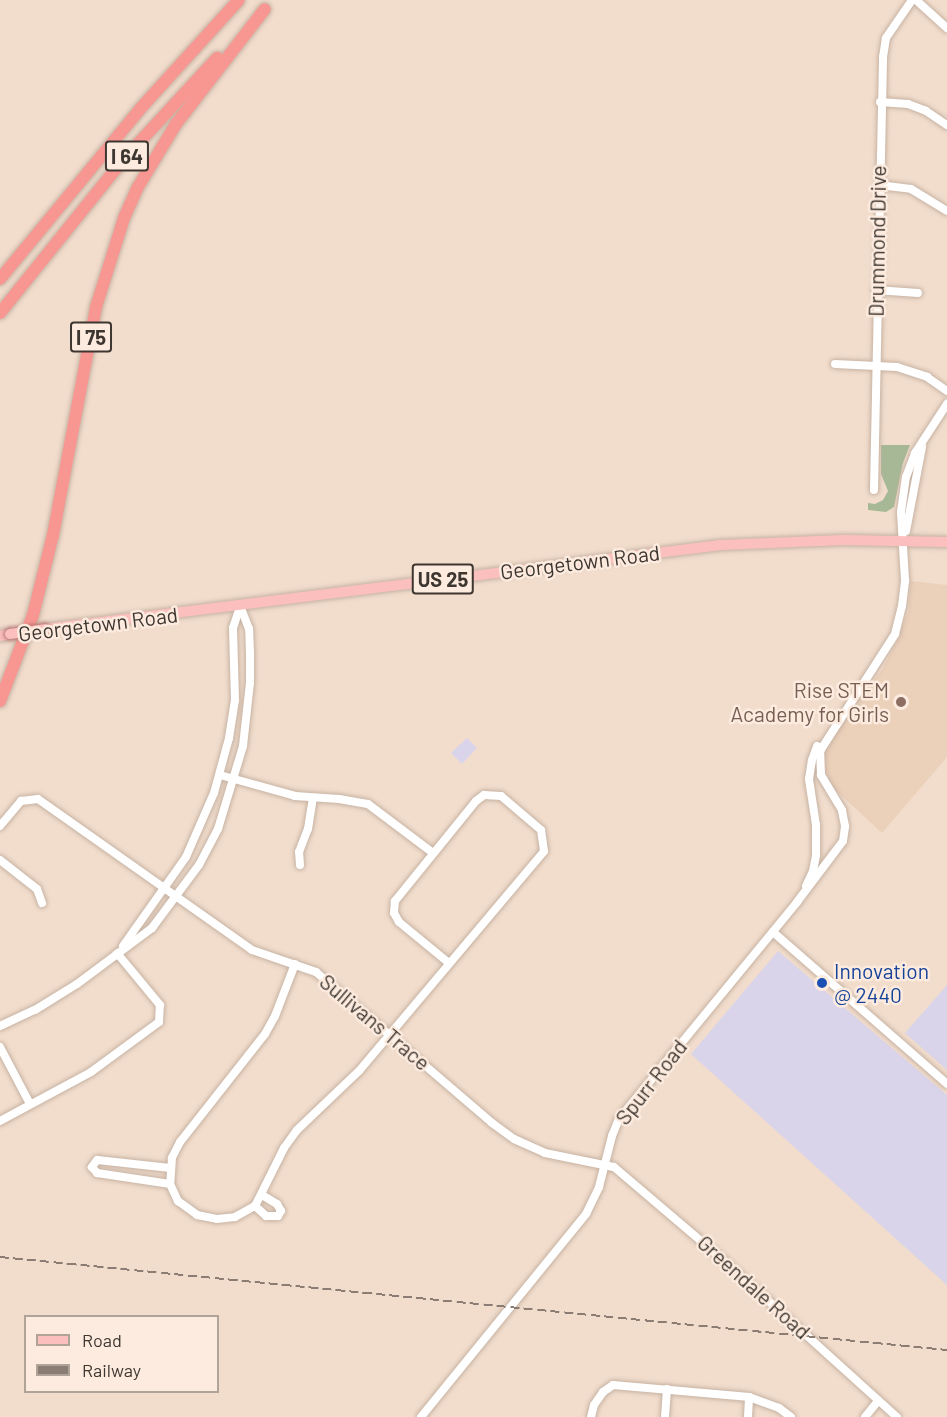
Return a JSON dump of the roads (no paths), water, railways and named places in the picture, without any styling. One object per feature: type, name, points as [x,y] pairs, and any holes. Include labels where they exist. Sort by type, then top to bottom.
[{"type":"highway","name":"I 64","points":[[0,279],[140,109],[239,0]]},
{"type":"highway","name":"I 64","points":[[0,313],[123,160],[182,94],[269,4]]},
{"type":"highway","name":"I 75","points":[[0,701],[33,615],[53,535],[96,307],[124,218],[138,187],[176,123],[269,4]]},
{"type":"main road","name":"Georgetown Road","points":[[5,635],[721,545],[904,540],[947,542]]},
{"type":"street","points":[[914,0],[947,28]]},
{"type":"street","name":"Drummond Drive","points":[[873,490],[880,102],[886,38],[914,0]]},
{"type":"street","points":[[880,102],[908,104],[926,111],[947,125]]},
{"type":"street","points":[[879,186],[911,189],[947,211]]},
{"type":"street","points":[[876,290],[918,293]]},
{"type":"street","points":[[836,364],[897,367],[914,372],[947,391]]},
{"type":"street","name":"Spurr Road","points":[[421,1417],[586,1214],[594,1200],[619,1119],[773,932],[843,841],[845,826],[842,810],[825,783],[819,762],[820,751],[837,721],[895,634],[902,606],[904,540],[922,444],[947,404]]},
{"type":"street","points":[[117,953],[165,889],[203,823],[220,775],[235,696],[233,628],[240,606]]},
{"type":"street","points":[[0,1026],[35,1010],[77,984],[152,928],[177,898],[218,829],[243,746],[249,696],[249,629],[240,606]]},
{"type":"street","points":[[235,696],[249,696]]},
{"type":"street","name":"Spurr Road","points":[[797,902],[813,870],[816,855],[816,825],[809,780],[812,760],[820,741],[837,721]]},
{"type":"street","points":[[220,775],[313,799],[339,799],[368,804],[433,853]]},
{"type":"street","points":[[295,964],[275,1016],[265,1034],[180,1142],[170,1168],[170,1184],[178,1201],[197,1215],[216,1219],[235,1217],[255,1206],[278,1158],[297,1130],[345,1087],[544,850],[541,830],[501,796],[492,794],[476,801],[393,907],[399,922],[449,963]]},
{"type":"street","name":"Sullivans Trace","points":[[0,826],[21,801],[38,799],[252,950],[316,972],[492,1123],[514,1139],[545,1153],[605,1164]]},
{"type":"street","points":[[300,865],[299,852],[308,829],[313,799]]},
{"type":"street","points":[[0,860],[37,889],[42,903]]},
{"type":"street","points":[[773,932],[947,1084]]},
{"type":"street","points":[[0,1121],[91,1071],[159,1022],[160,1005],[117,953]]},
{"type":"street","points":[[0,1047],[30,1104]]},
{"type":"street","points":[[170,1168],[97,1160],[92,1167],[97,1173],[170,1184]]},
{"type":"street","name":"Greendale Road","points":[[605,1164],[622,1172],[897,1417]]},
{"type":"street","points":[[255,1206],[266,1215],[278,1216],[280,1211],[277,1204],[262,1195]]},
{"type":"street","points":[[591,1417],[603,1392],[614,1385],[749,1397],[779,1408],[790,1417]]},
{"type":"street","points":[[664,1417],[667,1389]]},
{"type":"street","points":[[748,1417],[749,1397]]},
{"type":"street","points":[[865,1417],[878,1401]]},
{"type":"railway","points":[[0,1257],[947,1350]]},
{"type":"place","name":"Rise STEM Academy for Girls","points":[[901,702]]},
{"type":"place","name":"Innovation @ 2440","points":[[822,983]]}]
